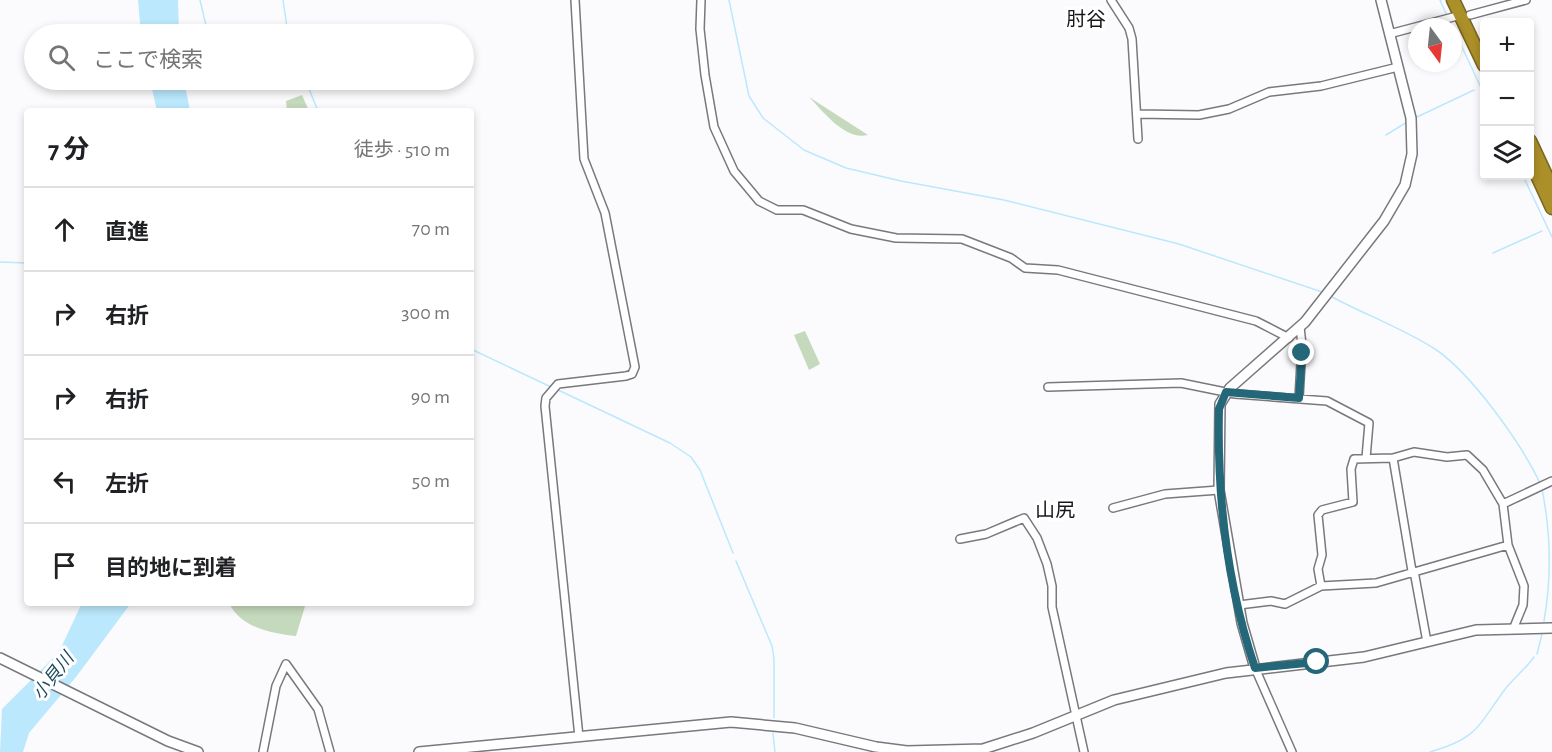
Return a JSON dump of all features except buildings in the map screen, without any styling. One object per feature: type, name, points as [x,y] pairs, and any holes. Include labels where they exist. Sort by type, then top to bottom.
[{"type":"highway","points":[[1454,0],[1480,38]]},
{"type":"highway","points":[[1463,0],[1465,15],[1480,52]]},
{"type":"highway","points":[[1534,150],[1552,188]]},
{"type":"highway","points":[[1534,169],[1552,208]]},
{"type":"street","points":[[575,0],[584,159],[608,224],[635,367],[632,374],[626,376],[558,384],[550,391],[545,406],[579,737]]},
{"type":"street","points":[[701,0],[708,101],[714,127],[735,171],[753,195],[766,205],[777,210],[803,210],[851,229],[896,238],[962,239],[1011,258],[1026,268],[1058,270],[1256,321],[1289,338]]},
{"type":"street","points":[[1111,0],[1129,28],[1132,39],[1138,140]]},
{"type":"street","points":[[1292,752],[1255,668],[1239,605],[1219,490],[1219,409],[1226,392],[1300,327],[1384,221],[1404,184],[1412,154],[1412,128],[1381,0]]},
{"type":"street","points":[[1389,34],[1526,0]]},
{"type":"street","points":[[1138,114],[1199,115],[1229,109],[1269,92],[1321,86],[1398,67]]},
{"type":"street","points":[[1299,398],[1302,345],[1300,327]]},
{"type":"street","points":[[1048,387],[1181,383],[1226,392],[1330,402],[1368,421],[1371,429],[1366,458]]},
{"type":"street","points":[[1321,586],[1318,569],[1322,555],[1319,512],[1353,502],[1351,465],[1354,459],[1393,458],[1414,452],[1447,457],[1467,455],[1483,470],[1503,504],[1508,545],[1524,586],[1522,605],[1514,627]]},
{"type":"street","points":[[1393,458],[1426,642]]},
{"type":"street","points":[[1503,504],[1552,481]]},
{"type":"street","points":[[1113,508],[1165,494],[1219,490]]},
{"type":"street","points":[[960,539],[986,534],[1024,518],[1037,538],[1052,586],[1052,607],[1084,752]]},
{"type":"street","points":[[1239,605],[1270,601],[1285,604],[1321,586],[1376,583],[1508,545]]},
{"type":"street","points":[[420,752],[705,724],[748,723],[795,728],[876,747],[936,752],[983,749],[1005,743],[1114,700],[1255,668],[1364,657],[1476,630],[1514,627],[1552,628]]},
{"type":"street","points":[[0,658],[168,741],[198,752]]},
{"type":"street","points":[[263,752],[276,686],[286,664],[318,709],[330,752]]},
{"type":"green space","points":[[302,95],[308,108],[287,108],[286,101]]},
{"type":"green space","points":[[809,97],[868,135],[851,134],[835,124]]},
{"type":"green space","points":[[805,331],[820,364],[809,370],[794,335]]},
{"type":"green space","points":[[231,606],[305,606],[296,636],[258,628],[249,624]]},
{"type":"water","points":[[138,0],[178,0],[179,24],[140,24]]},
{"type":"water","points":[[152,90],[186,90],[189,108],[156,108]]},
{"type":"water","name":"小貝川","points":[[81,606],[129,606],[76,677],[29,733],[23,752],[0,752],[2,709],[59,652]]},
{"type":"waterway","points":[[200,0],[206,24]]},
{"type":"waterway","points":[[283,0],[287,24]]},
{"type":"waterway","points":[[729,0],[749,96],[763,118],[804,150],[846,168],[901,181],[1004,200],[1179,244],[1322,292]]},
{"type":"waterway","points":[[1440,0],[1447,16]]},
{"type":"waterway","points":[[1462,47],[1480,85]]},
{"type":"waterway","points":[[309,90],[317,108]]},
{"type":"waterway","points":[[1417,117],[1474,90]]},
{"type":"waterway","points":[[1386,135],[1407,122]]},
{"type":"waterway","points":[[1525,180],[1552,237]]},
{"type":"waterway","points":[[1493,253],[1542,231]]},
{"type":"waterway","points":[[0,262],[24,263]]},
{"type":"waterway","points":[[1332,297],[1410,335],[1449,360],[1494,410],[1521,449],[1540,483]]},
{"type":"waterway","points":[[474,350],[551,387]]},
{"type":"waterway","points":[[556,389],[670,443],[691,457],[700,470],[733,553]]},
{"type":"waterway","points":[[1542,489],[1549,555],[1544,621]]},
{"type":"waterway","points":[[736,561],[772,646],[774,718]]},
{"type":"waterway","points":[[1537,654],[1542,634]]},
{"type":"waterway","points":[[1430,752],[1457,742],[1474,731],[1507,687],[1534,657]]},
{"type":"waterway","points":[[773,733],[775,752]]},
{"type":"district","name":"肘谷","points":[[1086,19]]},
{"type":"district","name":"山尻","points":[[1055,510]]},
{"type":"route","points":[[1302,353],[1299,398],[1226,392],[1219,409],[1219,490],[1242,623],[1255,668],[1317,662]]}]
